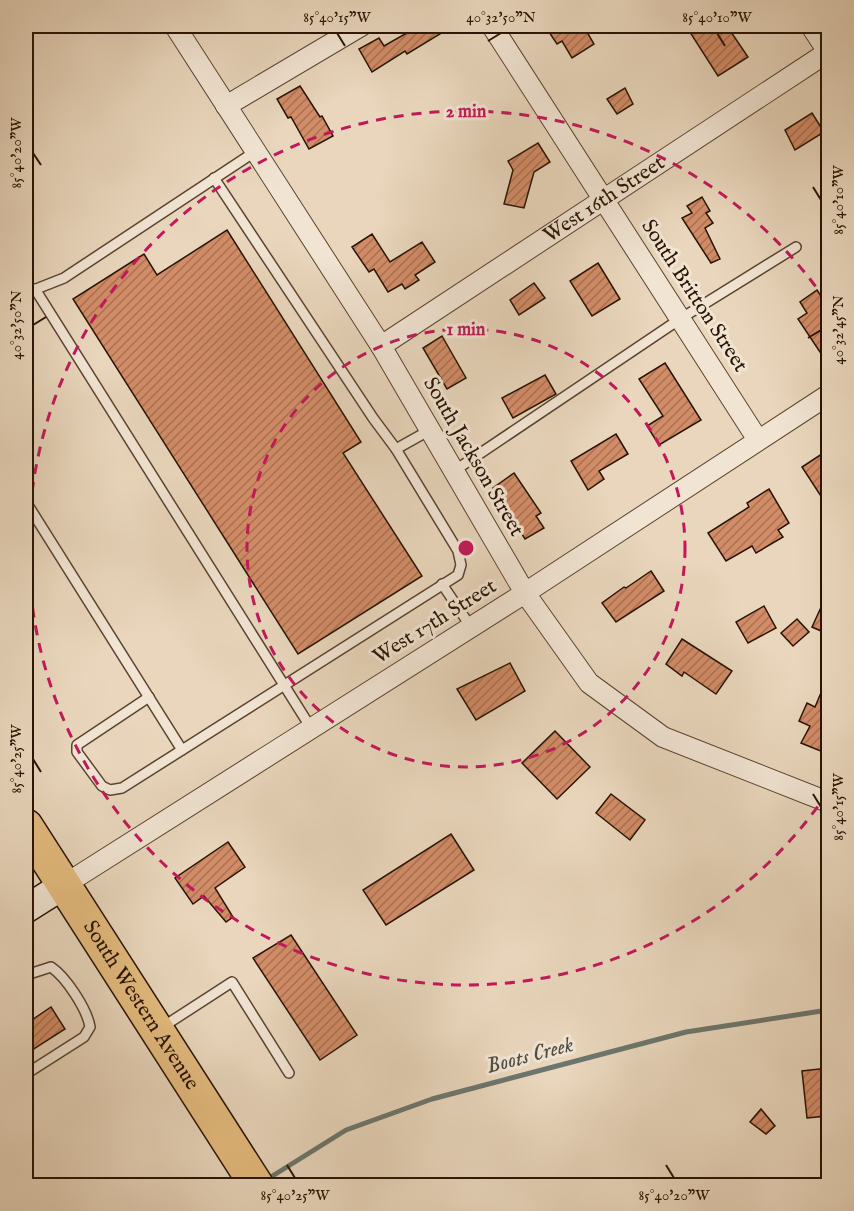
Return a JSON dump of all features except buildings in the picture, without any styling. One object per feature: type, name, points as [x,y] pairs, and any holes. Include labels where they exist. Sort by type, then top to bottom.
[{"type":"highway","name":"South Western Avenue","points":[[26,826],[257,1185]]},
{"type":"street","name":"South Jackson Street","points":[[175,26],[381,346],[525,593],[589,683],[663,737],[828,802]]},
{"type":"street","points":[[226,106],[361,26]]},
{"type":"street","name":"South Britton Street","points":[[492,26],[758,440]]},
{"type":"street","points":[[811,26],[828,52]]},
{"type":"street","name":"West 16th Street","points":[[381,346],[828,52]]},
{"type":"street","name":"West 17th Street","points":[[64,885],[525,593],[828,395]]},
{"type":"street","points":[[26,909],[64,885]]},
{"type":"lane","points":[[255,151],[64,278],[30,291],[311,728]]},
{"type":"lane","points":[[149,697],[77,745],[76,752],[102,786],[110,790],[122,788],[458,575],[461,565],[458,551],[396,449],[373,418],[214,178]]},
{"type":"lane","points":[[454,471],[680,319],[796,247]]},
{"type":"lane","points":[[396,449],[430,430]]},
{"type":"lane","points":[[26,502],[182,750]]},
{"type":"lane","points":[[442,584],[471,627]]},
{"type":"lane","points":[[26,975],[51,967],[60,973],[88,1016],[90,1027],[84,1036],[26,1074]]},
{"type":"lane","points":[[156,1031],[232,982],[289,1073]]},
{"type":"waterway","name":"Boots Creek","points":[[266,1180],[346,1130],[432,1099],[686,1032],[828,1010]]}]
